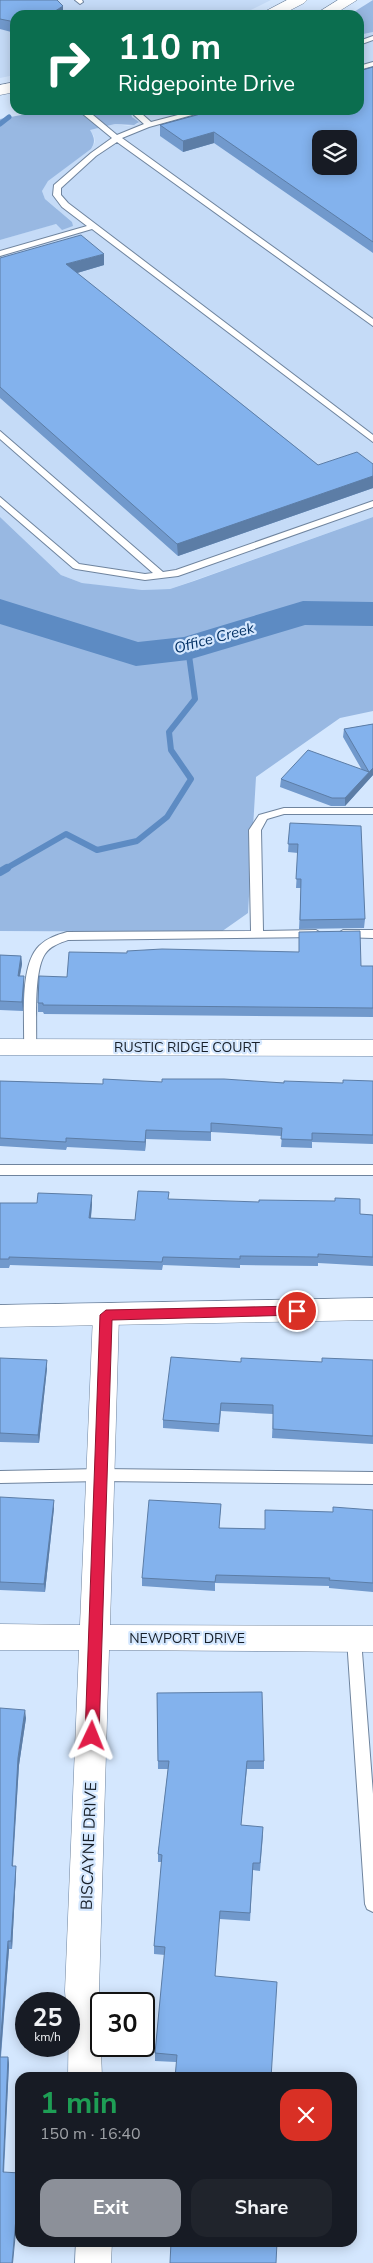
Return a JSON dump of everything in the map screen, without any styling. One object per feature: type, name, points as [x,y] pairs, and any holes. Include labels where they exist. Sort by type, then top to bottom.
[{"type":"street","points":[[279,10],[299,0]]},
{"type":"street","points":[[331,10],[349,0]]},
{"type":"street","name":"RUSTIC RIDGE COURT","points":[[0,1047],[373,1048]]},
{"type":"street","points":[[0,1316],[373,1309]]},
{"type":"street","name":"BISCAYNE DRIVE","points":[[85,2072],[82,1991],[106,1315]]},
{"type":"street","name":"NEWPORT DRIVE","points":[[0,1637],[364,1639]]},
{"type":"street","points":[[93,2263],[94,2247]]},
{"type":"lane","points":[[88,115],[117,138],[373,323]]},
{"type":"lane","points":[[138,115],[150,125]]},
{"type":"lane","points":[[187,115],[150,125],[117,138],[57,187],[56,195],[65,205],[373,440]]},
{"type":"lane","points":[[0,254],[94,226]]},
{"type":"lane","points":[[0,434],[162,575]]},
{"type":"lane","points":[[0,500],[76,566],[146,577],[178,572],[373,504]]},
{"type":"lane","points":[[257,934],[255,830],[263,817],[284,811],[373,812]]},
{"type":"lane","points":[[30,1047],[33,976],[38,956],[48,944],[67,936],[373,934]]},
{"type":"lane","points":[[0,1170],[373,1170]]},
{"type":"lane","points":[[0,1477],[101,1475],[373,1478]]},
{"type":"lane","points":[[364,1639],[373,1904]]},
{"type":"shaded area","points":[[0,0],[271,0],[251,10],[10,10],[10,76],[0,78]]},
{"type":"shaded area","points":[[373,0],[373,32],[364,34],[364,10],[357,10]]},
{"type":"shaded area","points":[[373,32],[373,517],[170,589],[142,590],[108,587],[82,583],[61,575],[0,517],[0,240],[55,224],[62,230],[57,209],[45,199],[42,191],[48,180],[91,149],[95,142],[94,136],[89,130],[115,124],[128,126],[138,124],[131,115],[364,115],[364,34]]},
{"type":"shaded area","points":[[21,115],[131,115],[139,122],[134,125],[115,124],[90,130],[94,139],[91,149],[48,181],[42,191],[45,199],[72,222],[73,226],[62,230],[56,224],[0,240],[0,119]]},
{"type":"shaded area","points":[[0,517],[61,575],[82,583],[142,590],[170,589],[373,517],[373,711],[340,718],[256,777],[248,913],[221,932],[0,931]]},
{"type":"building","points":[[0,0],[57,0],[63,6],[57,10],[10,10],[10,21],[0,19]]},
{"type":"building","points":[[373,67],[373,242],[214,132],[183,141],[160,125],[197,115],[364,115],[364,70]]},
{"type":"building","points":[[81,235],[104,254],[66,264],[318,465],[357,452],[373,464],[373,476],[177,544],[0,387],[0,258]]},
{"type":"building","points":[[373,724],[373,768],[345,798],[332,798],[281,779],[308,750],[369,772],[344,729]]},
{"type":"building","points":[[290,823],[361,826],[365,919],[300,920],[301,879],[296,879],[298,844],[288,844]]},
{"type":"building","points":[[360,931],[361,966],[373,966],[373,1008],[43,1005],[43,1003],[38,1003],[39,976],[67,977],[69,952],[127,953],[127,951],[162,949],[299,952],[299,932]]},
{"type":"building","points":[[0,955],[21,956],[18,976],[24,976],[22,1002],[0,1001]]},
{"type":"building","points":[[103,1079],[162,1082],[162,1079],[224,1079],[284,1083],[284,1081],[343,1083],[343,1080],[373,1081],[373,1135],[312,1133],[312,1140],[281,1139],[282,1128],[211,1123],[211,1132],[146,1130],[145,1142],[66,1138],[66,1142],[0,1138],[0,1081],[103,1084]]},
{"type":"building","points":[[138,1191],[169,1192],[168,1199],[259,1202],[259,1200],[335,1201],[335,1198],[360,1199],[360,1214],[373,1215],[373,1257],[318,1254],[318,1257],[240,1256],[240,1259],[163,1257],[162,1262],[9,1257],[9,1259],[0,1259],[0,1203],[37,1203],[38,1193],[92,1195],[89,1218],[135,1220]]},
{"type":"building","points":[[171,1357],[241,1362],[241,1358],[322,1362],[322,1358],[373,1360],[373,1436],[273,1429],[273,1405],[221,1403],[219,1424],[163,1420]]},
{"type":"building","points":[[0,1358],[47,1360],[38,1435],[0,1433]]},
{"type":"building","points":[[0,1497],[54,1500],[44,1584],[0,1582]]},
{"type":"building","points":[[149,1500],[221,1504],[219,1528],[265,1529],[265,1510],[333,1512],[333,1507],[373,1510],[373,1583],[329,1580],[330,1578],[216,1575],[215,1582],[142,1578]]},
{"type":"building","points":[[262,1692],[264,1761],[247,1761],[241,1825],[263,1827],[260,1863],[253,1863],[250,1913],[220,1911],[215,1976],[277,1982],[271,2072],[176,2072],[177,2055],[155,2053],[165,1947],[154,1946],[162,1855],[158,1854],[169,1761],[158,1761],[157,1693]]},
{"type":"building","points":[[0,1708],[25,1710],[18,1758],[12,1866],[16,1866],[11,1941],[8,1941],[0,2048]]},
{"type":"building","points":[[0,2057],[8,2057],[3,2172],[15,2173],[15,2229],[12,2263],[0,2263]]},
{"type":"building","points":[[171,2247],[277,2247],[276,2263],[170,2263]]},
{"type":"waterway","points":[[0,124],[9,117]]},
{"type":"waterway","name":"Office Creek","points":[[0,611],[136,654],[188,648],[303,613],[373,614]]},
{"type":"waterway","points":[[5,869],[66,834],[97,850],[137,841],[167,817],[191,779],[171,750],[169,732],[195,699],[188,648]]},
{"type":"waterway","points":[[0,872],[7,868]]},
{"type":"route","points":[[92,1736],[106,1315],[297,1311]]}]
